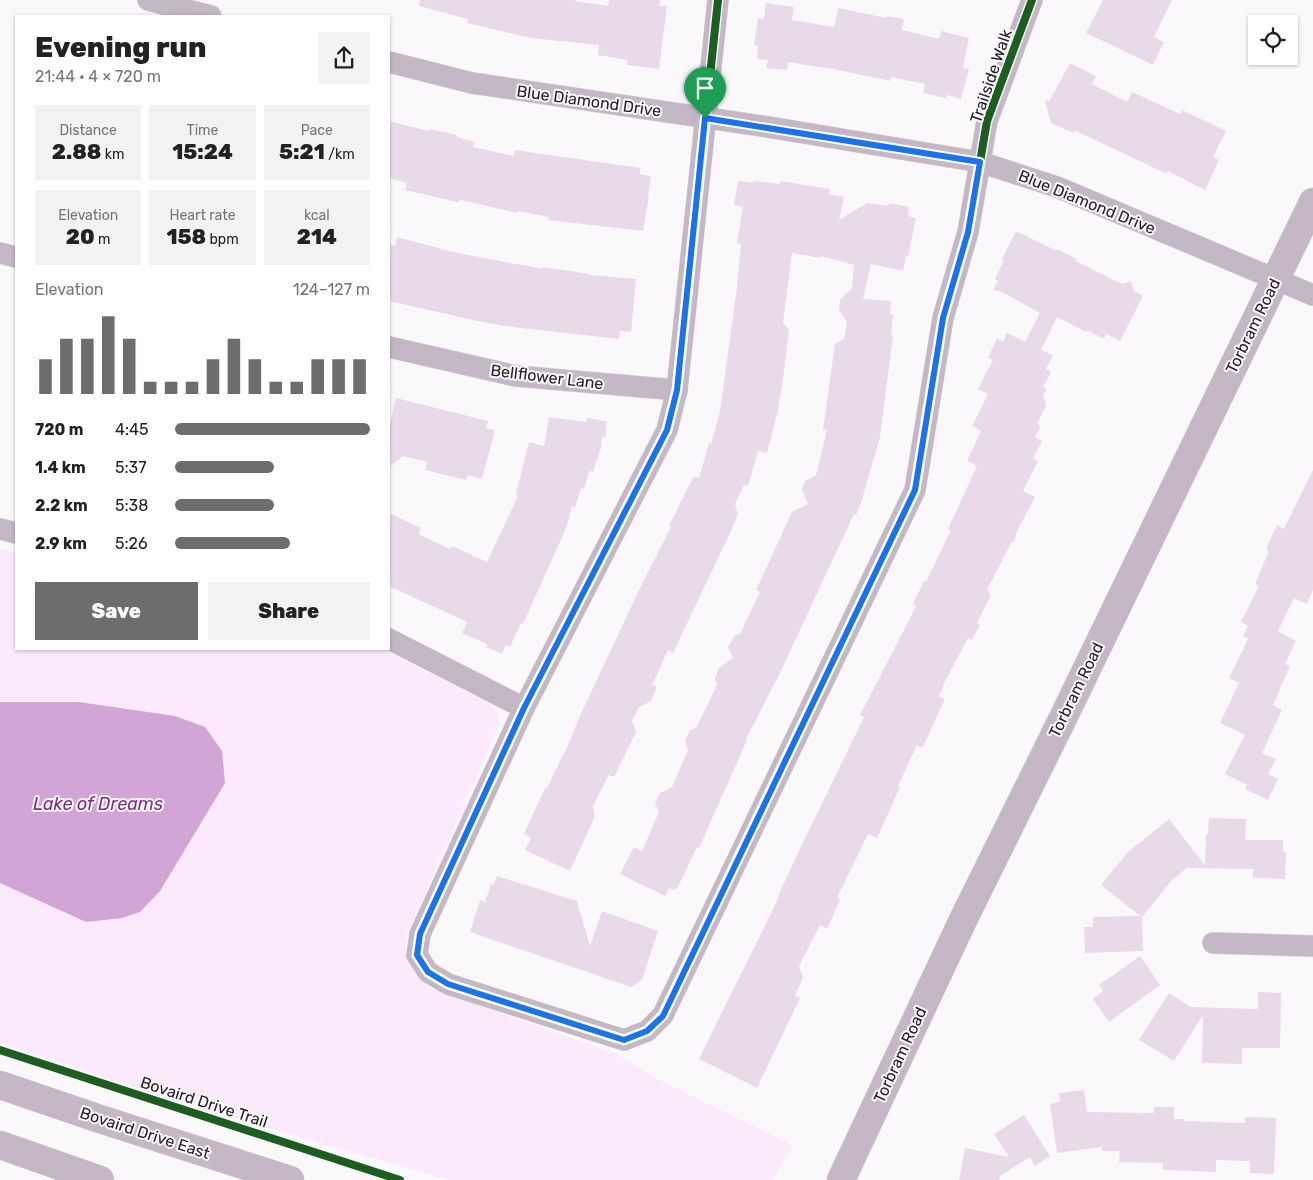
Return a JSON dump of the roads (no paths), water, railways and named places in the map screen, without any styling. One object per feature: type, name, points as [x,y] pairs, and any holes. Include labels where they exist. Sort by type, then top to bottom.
[{"type":"main road","name":"Torbram Road","points":[[841,1180],[963,920],[1313,202]]},
{"type":"main road","name":"Bovaird Drive East","points":[[0,1085],[290,1180]]},
{"type":"main road","points":[[0,1146],[100,1180]]},
{"type":"street","points":[[148,0],[207,15]]},
{"type":"street","name":"Trailside Walk","points":[[718,0],[677,390],[667,430],[524,708],[420,934],[417,955],[428,972],[448,984],[624,1040],[647,1031],[663,1016],[915,490],[943,318],[968,232],[987,121],[1032,0]]},
{"type":"street","name":"Blue Diamond Drive","points":[[390,62],[472,83],[980,162],[1058,187],[1313,295]]},
{"type":"street","points":[[0,253],[15,257]]},
{"type":"street","name":"Bellflower Lane","points":[[390,347],[516,376],[677,390]]},
{"type":"street","points":[[0,529],[15,533]]},
{"type":"street","points":[[390,640],[524,708]]},
{"type":"street","points":[[1213,943],[1313,946]]},
{"type":"water","name":"Lake of Dreams","points":[[0,702],[79,702],[175,716],[205,727],[222,751],[225,783],[160,891],[140,912],[122,918],[86,922],[0,883]]}]
